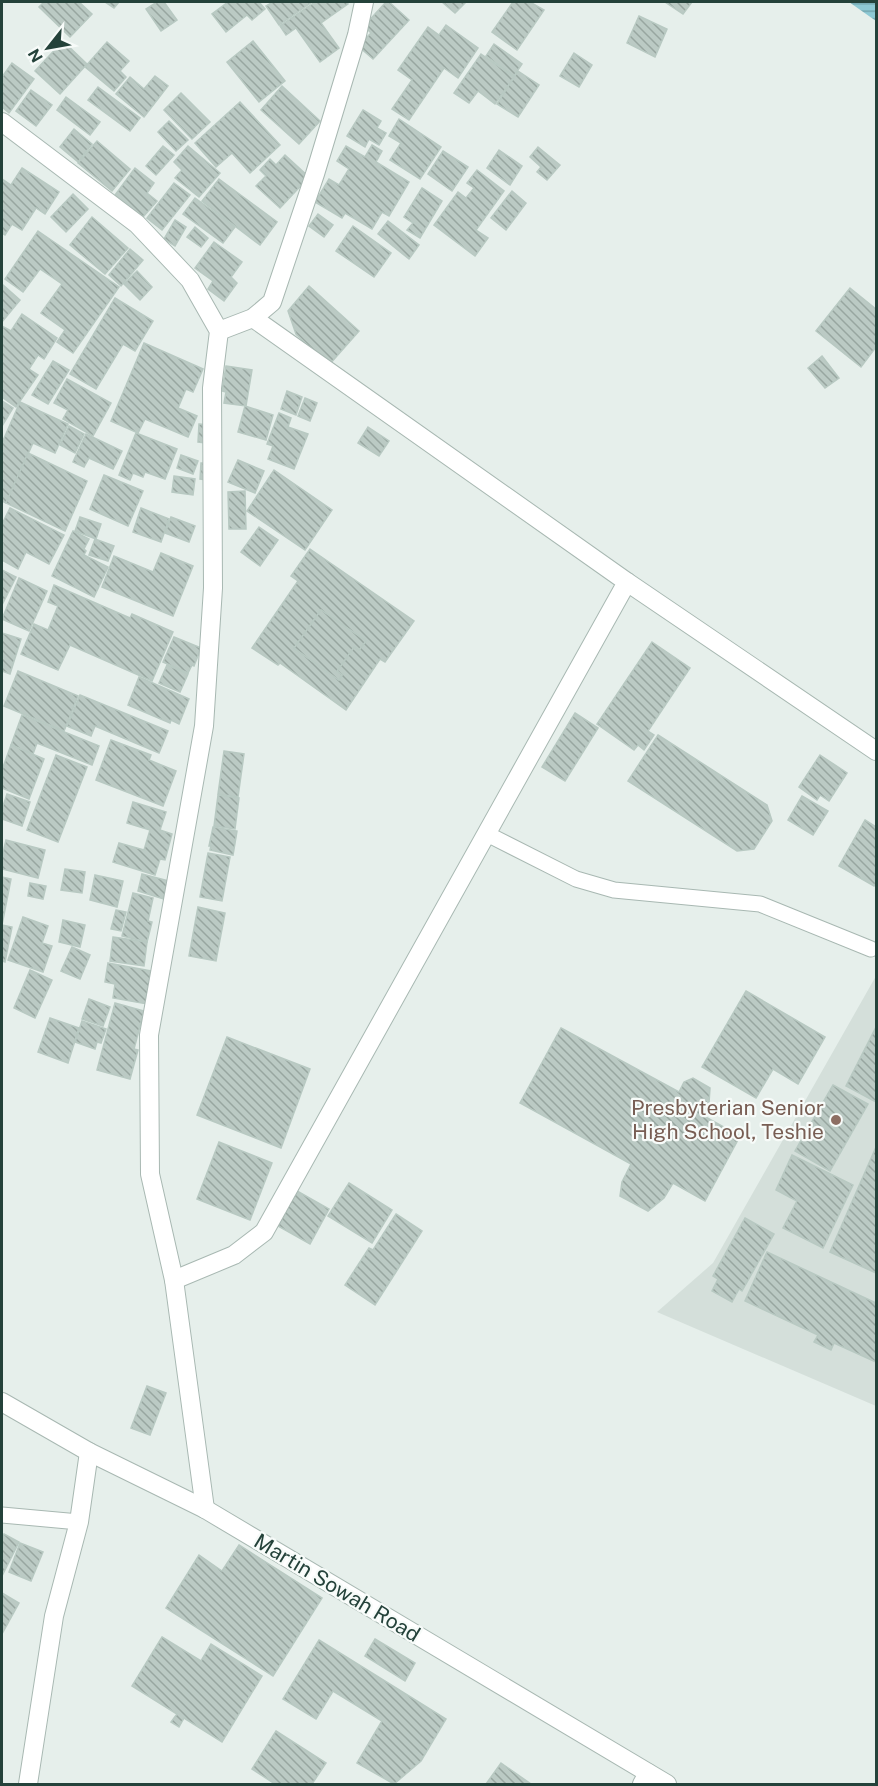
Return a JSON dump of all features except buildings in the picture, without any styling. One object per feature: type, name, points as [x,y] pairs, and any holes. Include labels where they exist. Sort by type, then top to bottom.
[{"type":"street","points":[[219,331],[253,318],[272,302],[319,163],[357,35],[364,2]]},
{"type":"street","points":[[2,122],[137,224],[190,280],[219,331],[212,388],[213,588],[204,726],[149,1035],[150,1174],[174,1280],[205,1509]]},
{"type":"street","points":[[253,318],[627,582],[876,751]]},
{"type":"street","points":[[174,1280],[234,1255],[264,1232],[627,582]]},
{"type":"street","name":"Martin Sowah Road","points":[[2,1402],[89,1452],[205,1509],[645,1779],[667,1785]]},
{"type":"street","points":[[28,1785],[54,1616],[78,1522],[89,1452]]},
{"type":"lane","points":[[487,834],[576,879],[614,890],[760,904],[871,949]]},
{"type":"lane","points":[[2,1515],[78,1522]]},
{"type":"shaded area","name":"Presbyterian Senior High School, Teshie","points":[[876,976],[876,1406],[657,1312],[713,1263]]},
{"type":"water","points":[[849,2],[876,2],[876,21]]},
{"type":"place","name":"Presbyterian Senior High School, Teshie","points":[[836,1120]]}]
